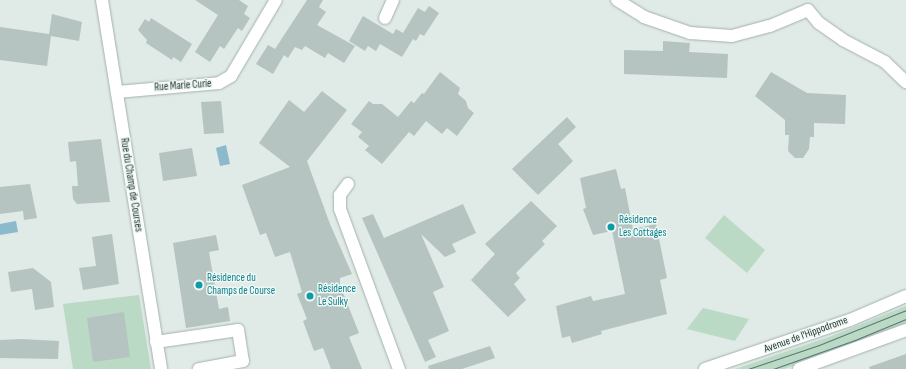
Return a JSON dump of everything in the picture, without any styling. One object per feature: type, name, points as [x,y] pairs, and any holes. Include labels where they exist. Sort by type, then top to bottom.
[{"type":"street","name":"Rue du Champ de Courses","points":[[102,0],[161,369]]},
{"type":"street","name":"Rue Marie Curie","points":[[117,92],[219,84],[231,76],[276,0]]},
{"type":"street","points":[[385,18],[393,0]]},
{"type":"street","points":[[617,0],[644,17],[690,32],[732,36],[770,26],[808,3],[819,23],[842,40],[885,62],[906,82]]},
{"type":"street","points":[[348,184],[340,195],[340,209],[399,369]]},
{"type":"street","name":"Avenue de l'Hippodrome","points":[[705,369],[850,320],[906,296]]},
{"type":"street","points":[[156,342],[238,330],[243,362],[199,369]]},
{"type":"street","points":[[799,369],[906,330]]},
{"type":"green space","points":[[724,215],[765,250],[747,273],[705,238]]},
{"type":"green space","points":[[139,295],[151,369],[73,369],[63,304]]},
{"type":"green space","points":[[906,306],[906,323],[813,359],[784,369],[735,369],[832,336]]},
{"type":"green space","points":[[703,308],[749,319],[735,341],[687,329]]},
{"type":"water","points":[[226,145],[230,164],[220,166],[216,148]]},
{"type":"water","points":[[16,221],[18,232],[0,235],[0,224]]},
{"type":"building","points":[[195,0],[239,0],[248,6],[244,14],[250,18],[242,31],[238,28],[224,49],[220,46],[210,62],[195,52],[218,15]]},
{"type":"building","points":[[307,0],[323,0],[319,7],[326,12],[317,25],[355,46],[344,63],[328,53],[325,58],[305,46],[302,50],[295,47],[288,58],[284,55],[273,74],[256,64],[268,45],[275,49]]},
{"type":"building","points":[[429,6],[439,13],[424,36],[420,34],[416,41],[413,39],[402,57],[380,44],[376,51],[368,46],[365,51],[349,41],[363,16],[393,34],[396,29],[403,33],[418,8],[425,12]]},
{"type":"building","points":[[52,14],[82,22],[79,41],[51,36],[47,66],[0,60],[0,27],[49,34]]},
{"type":"building","points":[[151,18],[192,44],[181,62],[173,57],[172,60],[146,43],[147,40],[138,30],[145,19],[149,22]]},
{"type":"building","points":[[663,41],[690,43],[689,52],[728,54],[727,78],[624,74],[624,50],[663,51]]},
{"type":"building","points":[[440,72],[460,88],[458,94],[466,101],[468,108],[474,113],[457,136],[447,128],[442,134],[426,121],[414,136],[409,132],[382,164],[365,150],[369,146],[358,137],[362,132],[351,124],[369,101],[373,104],[382,104],[398,117],[411,101],[414,103],[422,93],[424,94]]},
{"type":"building","points":[[771,72],[807,93],[846,95],[845,124],[814,123],[814,137],[810,137],[809,149],[803,158],[795,158],[788,151],[789,135],[785,135],[785,120],[755,96]]},
{"type":"building","points":[[322,91],[347,110],[307,161],[330,224],[352,274],[340,278],[340,285],[359,333],[349,337],[362,369],[331,369],[323,348],[314,351],[303,321],[307,319],[297,294],[302,292],[290,252],[275,257],[266,233],[260,235],[242,185],[290,167],[259,143],[289,100],[304,112]]},
{"type":"building","points":[[221,101],[224,133],[204,134],[201,102]]},
{"type":"building","points":[[567,117],[576,127],[558,144],[573,161],[538,195],[512,169]]},
{"type":"building","points":[[101,139],[110,202],[77,204],[73,199],[72,186],[78,186],[76,161],[70,162],[68,142]]},
{"type":"building","points":[[192,148],[197,176],[163,181],[159,153]]},
{"type":"building","points":[[616,169],[621,189],[625,188],[633,229],[656,224],[667,278],[660,280],[667,314],[601,331],[602,334],[572,343],[570,336],[562,338],[556,306],[591,296],[593,301],[625,294],[612,231],[593,235],[583,209],[586,208],[580,178]]},
{"type":"building","points":[[30,184],[37,218],[24,220],[23,211],[0,214],[0,187]]},
{"type":"building","points":[[531,201],[557,226],[542,241],[545,244],[516,273],[520,278],[514,284],[526,300],[508,317],[471,280],[495,254],[485,244]]},
{"type":"building","points":[[463,204],[476,233],[452,244],[456,252],[445,257],[421,234],[444,287],[433,292],[449,331],[428,340],[436,357],[425,362],[362,218],[373,214],[384,238]]},
{"type":"building","points":[[112,234],[119,284],[83,290],[79,268],[96,266],[92,237]]},
{"type":"building","name":"Résidence du Champs de Course","points":[[216,235],[219,250],[209,252],[219,309],[228,307],[230,321],[186,328],[173,243]]},
{"type":"building","points":[[33,268],[51,282],[54,307],[35,310],[32,289],[11,292],[8,272]]},
{"type":"building","points":[[124,312],[130,357],[93,362],[87,318]]},
{"type":"building","points":[[21,339],[59,341],[58,359],[0,358],[0,340]]},
{"type":"building","points":[[490,346],[495,358],[462,369],[429,369],[428,366]]},
{"type":"building","points":[[906,354],[906,369],[870,369],[869,367]]},
{"type":"tram line","points":[[748,369],[819,345],[906,310]]},
{"type":"tram line","points":[[773,369],[855,340],[906,319]]},
{"type":"place","name":"Résidence Les Cottages","points":[[611,227]]},
{"type":"place","name":"Résidence du Champs de Course","points":[[199,285]]},
{"type":"place","name":"Résidence Le Sulky","points":[[310,296]]}]
